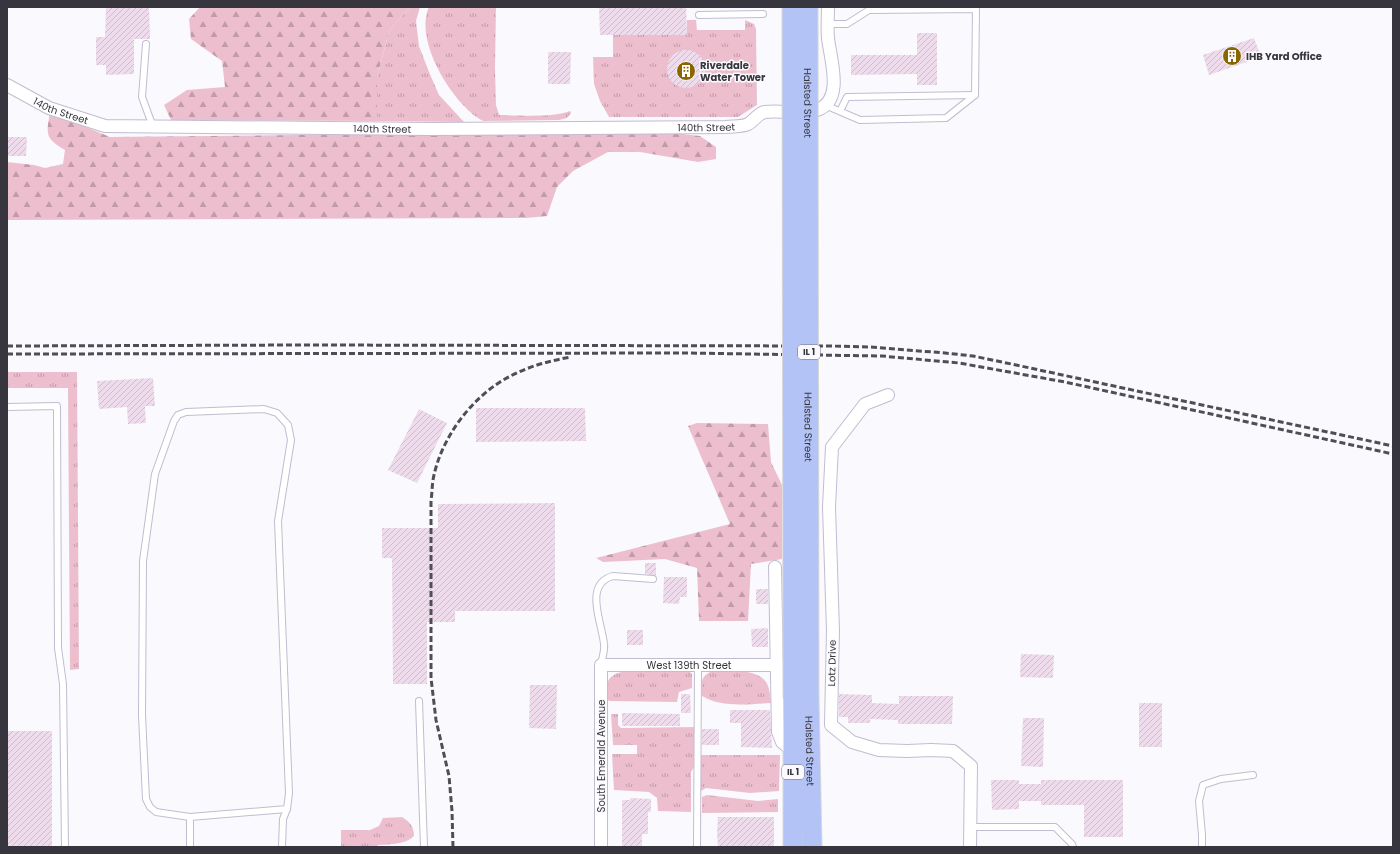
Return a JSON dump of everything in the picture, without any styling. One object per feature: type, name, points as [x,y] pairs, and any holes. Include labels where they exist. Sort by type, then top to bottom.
[{"type":"main road","name":"Halsted Street","points":[[792,7],[801,698],[812,847]]},
{"type":"main road","name":"Halsted Street","points":[[793,847],[793,751],[801,698],[808,7]]},
{"type":"street","points":[[825,105],[832,96],[834,88],[834,77],[828,37],[828,7]]},
{"type":"street","name":"140th Street","points":[[7,84],[49,108],[105,126],[446,129],[726,127],[747,124],[762,112],[807,112],[818,110],[825,105]]},
{"type":"street","name":"Lotz Drive","points":[[888,395],[865,404],[832,446],[829,507],[833,630],[831,725],[852,742],[879,750],[953,751],[971,766],[970,847]]},
{"type":"street","name":"Halsted Street","points":[[775,567],[778,732],[782,742],[793,751]]},
{"type":"street","name":"West 139th Street","points":[[601,665],[777,665]]},
{"type":"street","name":"South Emerald Avenue","points":[[601,665],[601,847]]},
{"type":"lane","points":[[828,24],[846,24],[869,10],[976,8],[975,96]]},
{"type":"lane","points":[[699,15],[763,14]]},
{"type":"lane","points":[[146,44],[142,97],[153,127]]},
{"type":"lane","points":[[840,111],[846,97],[975,96]]},
{"type":"lane","points":[[825,105],[860,120],[946,118],[975,96]]},
{"type":"lane","points":[[7,407],[58,406],[58,648],[63,684],[65,847]]},
{"type":"lane","points":[[282,847],[283,819],[287,809],[289,793],[278,521],[291,440],[288,425],[277,413],[264,409],[186,412],[178,415],[174,421],[155,474],[143,561],[142,715],[146,799],[150,807],[156,812],[190,817],[287,809]]},
{"type":"lane","points":[[601,665],[604,644],[596,607],[596,597],[602,583],[613,576],[653,579]]},
{"type":"lane","points":[[697,847],[698,665]]},
{"type":"lane","points":[[419,701],[424,847]]},
{"type":"lane","points":[[1202,847],[1199,801],[1203,785],[1221,779],[1254,775]]},
{"type":"lane","points":[[190,817],[190,847]]},
{"type":"lane","points":[[970,827],[1055,827],[1072,844],[1073,847]]},
{"type":"green space","points":[[200,7],[410,7],[389,31],[377,78],[377,121],[171,120],[164,105],[187,90],[225,87],[222,61],[191,39],[189,19]]},
{"type":"green space","points":[[410,7],[420,7],[416,21],[419,46],[439,95],[464,122],[377,121],[377,78],[389,31]]},
{"type":"green space","points":[[429,7],[496,7],[496,105],[499,115],[554,115],[570,111],[571,113],[567,118],[559,120],[483,121],[472,113],[460,102],[449,87],[431,54],[427,37],[426,21]]},
{"type":"green space","points":[[687,20],[696,20],[697,30],[745,30],[745,20],[754,24],[756,29],[757,105],[738,117],[609,117],[600,101],[594,84],[593,57],[613,57],[613,35],[687,35]]},
{"type":"green space","points":[[50,112],[110,137],[654,131],[700,136],[716,147],[716,159],[698,162],[640,152],[608,152],[573,171],[557,187],[547,216],[526,218],[7,220],[7,162],[34,165],[45,168],[63,164],[65,150],[50,139],[48,135]]},
{"type":"green space","points":[[7,372],[77,372],[79,669],[70,670],[68,388],[7,388]]},
{"type":"green space","points":[[697,423],[768,424],[771,462],[782,485],[782,559],[751,564],[748,621],[699,621],[697,568],[665,559],[603,562],[596,558],[730,524],[688,426]]},
{"type":"green space","points":[[631,670],[667,670],[690,672],[692,674],[692,688],[679,692],[677,702],[606,700],[606,687],[610,678],[618,673]]},
{"type":"green space","points":[[713,671],[742,671],[756,674],[766,682],[770,692],[771,703],[727,704],[710,700],[702,696],[702,680],[705,675]]},
{"type":"green space","points":[[611,714],[618,714],[618,725],[621,728],[694,727],[694,767],[691,772],[691,812],[658,811],[657,798],[649,792],[614,790],[612,754],[637,754],[637,745],[613,745]]},
{"type":"green space","points":[[701,755],[780,755],[779,791],[750,793],[706,788],[701,791]]},
{"type":"green space","points":[[707,795],[758,801],[778,799],[778,812],[702,813],[702,797]]},
{"type":"green space","points":[[402,817],[411,825],[414,833],[414,836],[406,841],[397,844],[378,845],[377,847],[341,847],[341,830],[370,830],[379,826],[383,818]]},
{"type":"building","points":[[106,7],[149,7],[150,39],[134,39],[134,74],[106,75],[106,65],[96,65],[96,37],[105,37]]},
{"type":"building","points":[[599,7],[686,7],[687,35],[600,35]]},
{"type":"building","points":[[917,33],[937,33],[937,85],[917,85],[917,74],[851,75],[851,55],[917,55]]},
{"type":"building","name":"IHB Yard Office","points":[[1254,38],[1261,57],[1209,75],[1203,55]]},
{"type":"building","name":"Riverdale Water Tower","points":[[682,50],[690,50],[697,53],[702,58],[705,69],[702,80],[697,85],[690,88],[682,88],[675,85],[670,80],[667,73],[667,65],[670,58],[675,53]]},
{"type":"building","points":[[548,52],[571,52],[570,84],[548,84]]},
{"type":"building","points":[[7,137],[27,137],[26,156],[7,156]]},
{"type":"building","points":[[153,378],[155,406],[145,406],[146,423],[128,424],[127,407],[99,409],[97,381]]},
{"type":"building","points":[[476,408],[585,408],[586,441],[476,442]]},
{"type":"building","points":[[419,409],[447,423],[417,483],[388,470]]},
{"type":"building","points":[[555,503],[555,611],[455,611],[455,622],[427,622],[427,684],[393,684],[392,558],[382,558],[382,528],[438,528],[438,504]]},
{"type":"building","points":[[645,563],[656,563],[656,576],[645,574]]},
{"type":"building","points":[[664,577],[687,577],[687,597],[680,597],[679,604],[663,603]]},
{"type":"building","points":[[756,589],[768,589],[768,604],[756,604]]},
{"type":"building","points":[[768,628],[768,647],[752,647],[751,629]]},
{"type":"building","points":[[627,630],[643,630],[643,645],[627,645]]},
{"type":"building","points":[[1021,654],[1054,655],[1053,678],[1020,677]]},
{"type":"building","points":[[530,685],[557,685],[556,729],[529,728]]},
{"type":"building","points":[[681,694],[690,694],[691,713],[681,713]]},
{"type":"building","points":[[839,694],[872,695],[872,703],[899,704],[899,696],[953,696],[952,724],[898,724],[898,720],[870,719],[870,723],[848,723],[848,717],[839,717]]},
{"type":"building","points":[[1139,703],[1162,703],[1162,747],[1139,747]]},
{"type":"building","points":[[730,710],[770,710],[772,748],[741,747],[741,723],[730,723]]},
{"type":"building","points":[[622,713],[680,714],[680,726],[622,726]]},
{"type":"building","points":[[1023,718],[1044,718],[1043,767],[1021,766]]},
{"type":"building","points":[[702,729],[719,729],[719,745],[702,745]]},
{"type":"building","points":[[7,731],[52,731],[52,847],[7,847]]},
{"type":"building","points":[[991,780],[1019,780],[1019,784],[1041,784],[1041,780],[1123,780],[1123,837],[1084,837],[1084,805],[1041,805],[1041,801],[1019,801],[1019,809],[992,810]]},
{"type":"building","points":[[630,798],[651,799],[651,812],[648,812],[648,834],[642,834],[642,847],[622,847],[622,800],[630,800]]},
{"type":"building","points":[[718,817],[774,817],[774,847],[718,847]]},
{"type":"railway","points":[[7,346],[305,345],[870,347],[973,356],[1393,446]]},
{"type":"railway","points":[[7,354],[685,353],[882,356],[959,363],[1065,382],[1393,454]]},
{"type":"railway","points":[[453,847],[449,776],[436,720],[431,678],[431,501],[433,480],[442,450],[458,422],[492,387],[521,371],[571,357]]},
{"type":"place","name":"IHB Yard Office","points":[[1232,56]]},
{"type":"place","name":"Riverdale Water Tower","points":[[686,71]]}]
